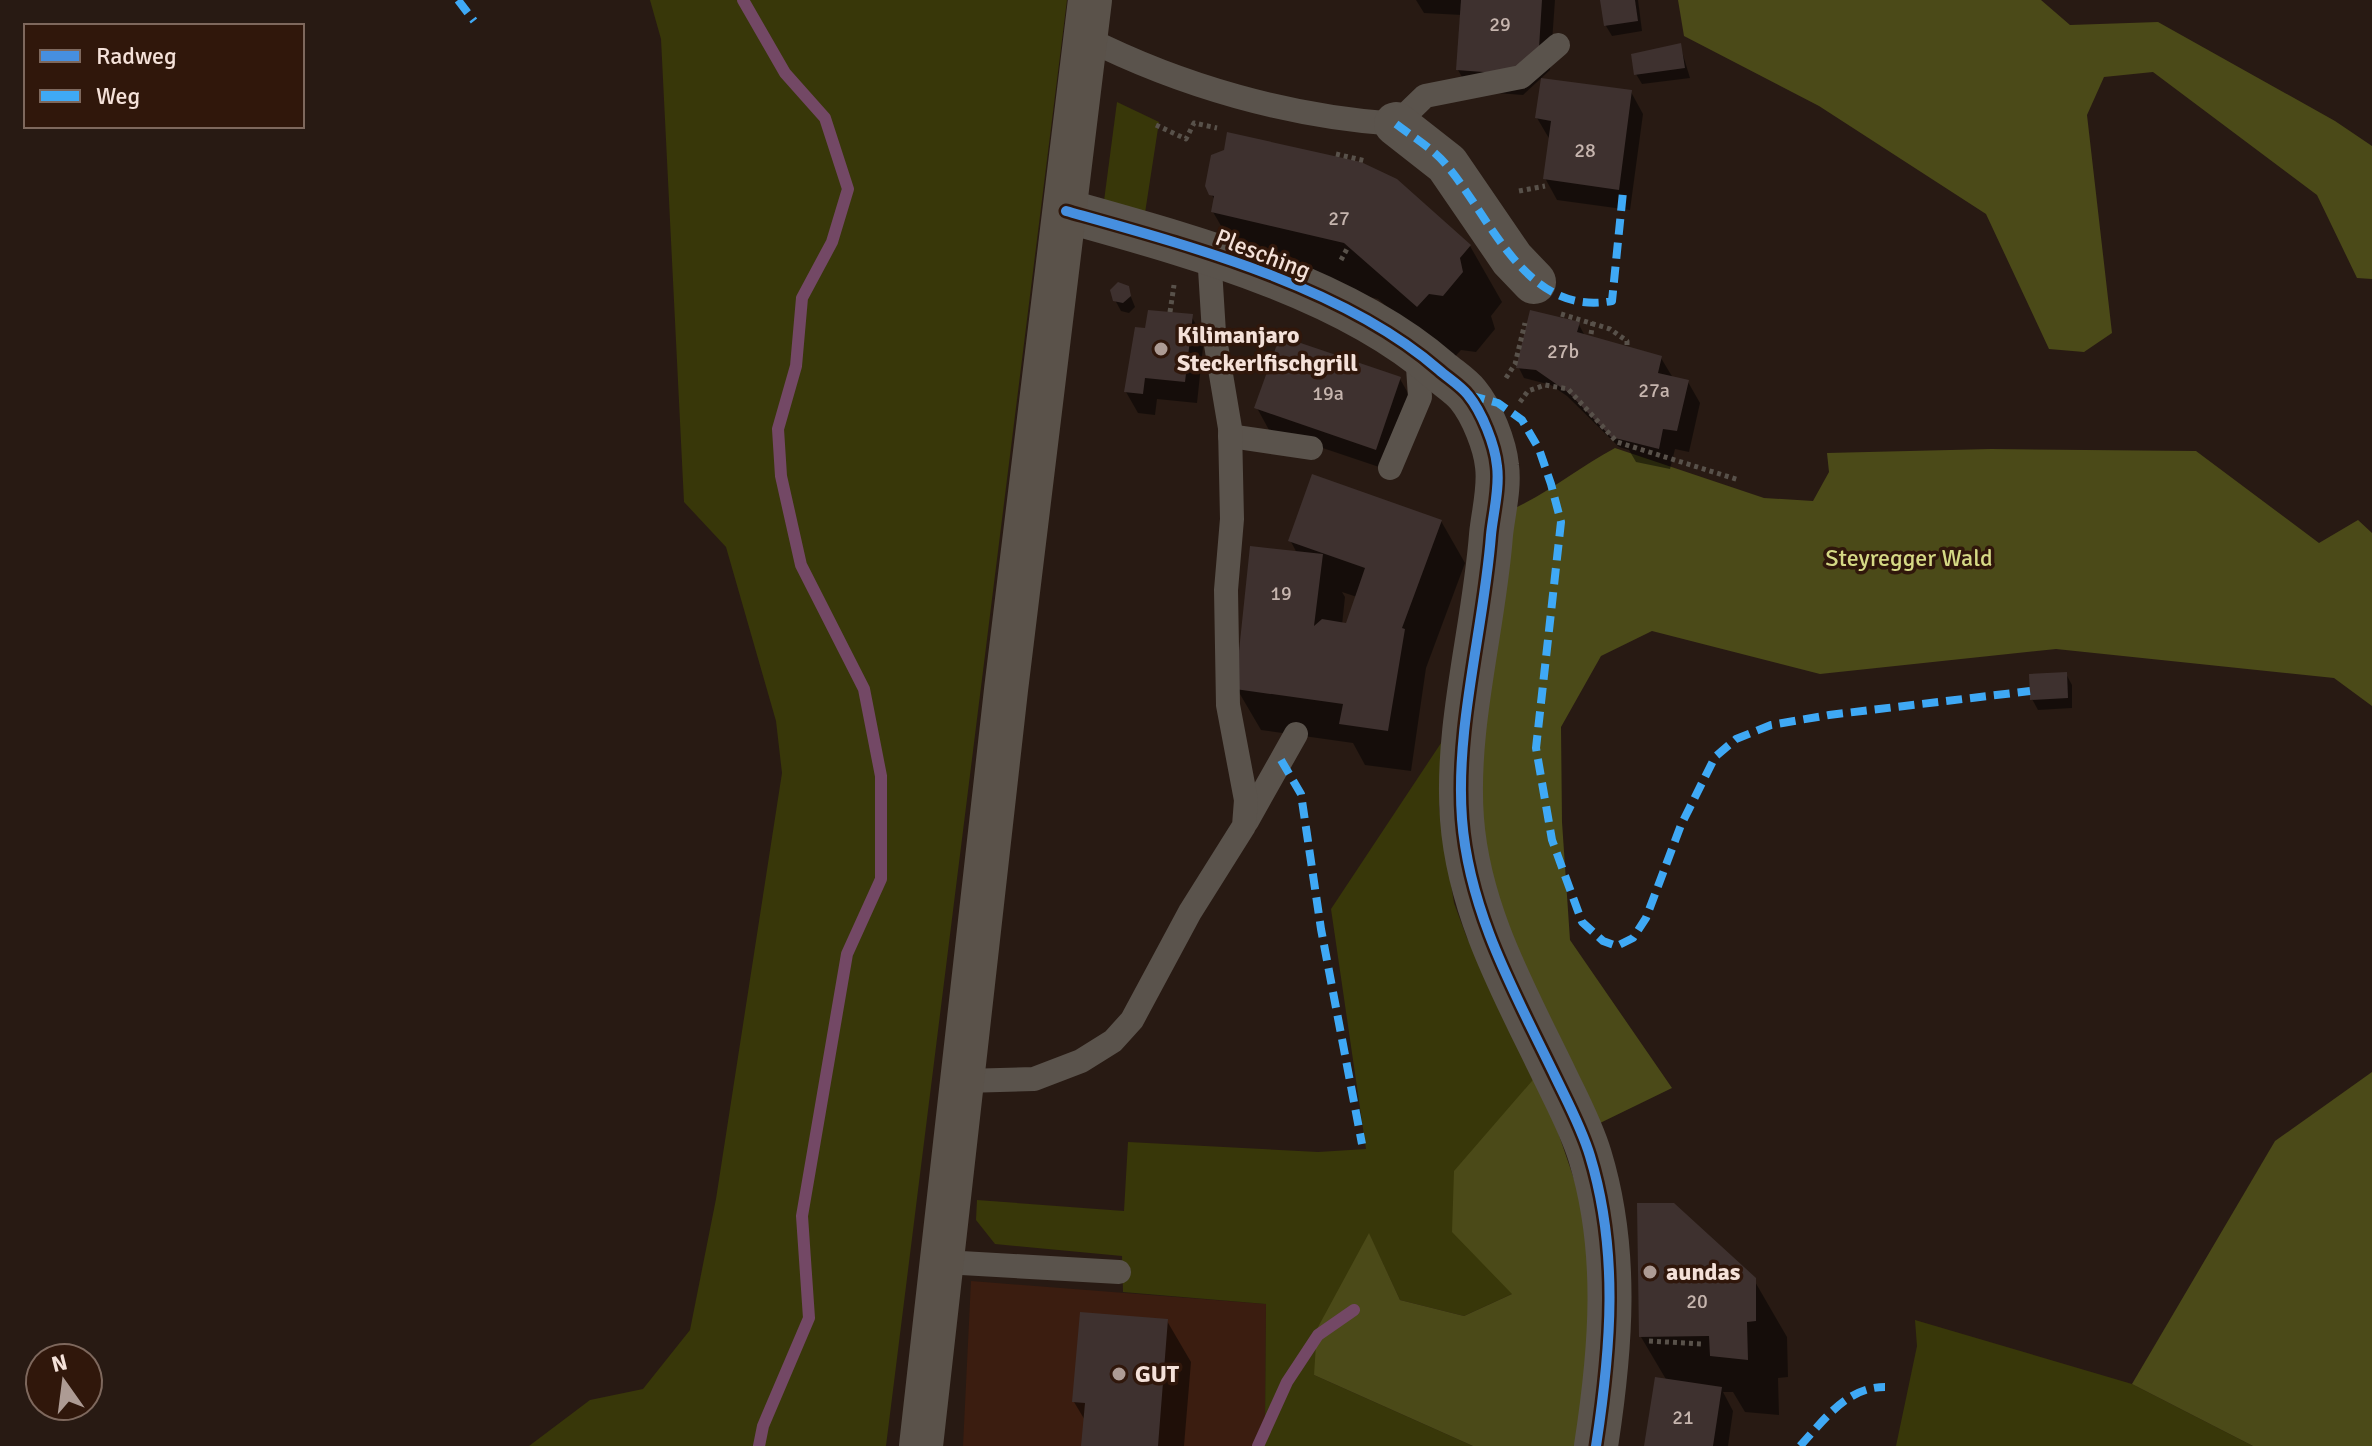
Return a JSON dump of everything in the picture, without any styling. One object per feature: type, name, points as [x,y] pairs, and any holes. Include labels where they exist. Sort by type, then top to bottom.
[{"type":"main road","points":[[921,1446],[1088,19]]},
{"type":"street","points":[[1396,124],[1447,164],[1512,259],[1534,282]]},
{"type":"street","name":"Plesching","points":[[1066,211],[1209,253],[1306,291],[1417,350],[1469,395],[1486,429],[1497,466],[1487,591],[1469,681],[1462,814],[1466,850],[1491,943],[1590,1155],[1609,1255],[1612,1301],[1596,1446]]},
{"type":"lane","points":[[1088,19],[1143,67],[1318,116],[1396,124],[1425,96],[1521,77],[1558,45]]},
{"type":"lane","points":[[1209,253],[1214,333],[1230,436],[1232,519],[1226,590],[1228,705],[1246,800],[1244,826]]},
{"type":"lane","points":[[1390,468],[1420,397],[1417,350]]},
{"type":"lane","points":[[1230,436],[1311,448]]},
{"type":"lane","points":[[964,1081],[1034,1079],[1081,1061],[1113,1041],[1132,1020],[1190,912],[1296,734]]},
{"type":"lane","points":[[944,1262],[1119,1272]]},
{"type":"path","points":[[1156,125],[1186,139],[1194,123],[1210,127]]},
{"type":"path","points":[[1507,187],[1516,191],[1545,186]]},
{"type":"path","points":[[1591,334],[1593,322],[1627,341],[1627,347]]},
{"type":"path","points":[[1513,413],[1528,391],[1545,385],[1568,389],[1617,442],[1739,480]]},
{"type":"path","points":[[1635,1340],[1703,1344]]},
{"type":"shaded area","points":[[650,0],[1067,0],[886,1446],[529,1446],[590,1400],[643,1389],[690,1330],[716,1199],[782,773],[776,721],[726,547],[684,502],[661,39]]},
{"type":"shaded area","points":[[1117,102],[1159,122],[1145,213],[1104,201]]},
{"type":"shaded area","points":[[1447,734],[1439,807],[1454,903],[1467,938],[1538,1074],[1512,1294],[1464,1316],[1400,1300],[1369,1234],[1314,1375],[1473,1446],[1257,1446],[1265,1425],[1266,1304],[1123,1292],[1122,1256],[995,1244],[976,1220],[977,1200],[1124,1211],[1128,1142],[1318,1152],[1366,1149],[1331,909]]},
{"type":"shaded area","points":[[971,1281],[1266,1304],[1265,1426],[1255,1446],[963,1446]]},
{"type":"shaded area","points":[[1915,1320],[2132,1384],[2253,1446],[1896,1446],[1917,1346]]},
{"type":"green space","points":[[1678,0],[2041,0],[2070,25],[2158,22],[2335,121],[2372,146],[2372,279],[2357,278],[2317,195],[2153,72],[2104,77],[2087,115],[2112,333],[2084,352],[2049,349],[1986,214],[1819,106],[1684,36]]},
{"type":"green space","name":"Steyregger Wald","points":[[1615,448],[1764,498],[1813,501],[1829,472],[1827,453],[1991,449],[2196,451],[2319,543],[2358,520],[2372,533],[2372,706],[2334,678],[2056,649],[1820,674],[1652,631],[1601,656],[1561,727],[1562,822],[1570,940],[1672,1088],[1598,1124],[1496,913],[1482,818],[1482,742],[1511,510]]},
{"type":"green space","points":[[2372,1072],[2372,1446],[2253,1446],[2132,1384],[2275,1141]]},
{"type":"green space","points":[[1538,1074],[1585,1211],[1594,1277],[1579,1446],[1473,1446],[1314,1375],[1317,1329],[1369,1233],[1400,1300],[1464,1316],[1512,1294],[1452,1232],[1454,1171]]},
{"type":"building","points":[[1461,0],[1542,0],[1539,48],[1511,74],[1456,70]]},
{"type":"building","points":[[1600,0],[1635,0],[1638,21],[1604,26]]},
{"type":"building","points":[[1681,43],[1685,68],[1634,75],[1631,54]]},
{"type":"building","points":[[1541,78],[1632,90],[1619,190],[1543,179],[1551,121],[1535,118]]},
{"type":"building","points":[[1227,132],[1361,162],[1397,179],[1471,245],[1460,258],[1463,272],[1443,296],[1429,294],[1417,307],[1344,243],[1211,212],[1214,196],[1209,195],[1205,186],[1211,155],[1224,150]]},
{"type":"building","name":"Kilimanjaro Steckerlfischgrill","points":[[1118,282],[1129,286],[1131,296],[1123,303],[1113,301],[1110,290]]},
{"type":"building","name":"Kilimanjaro Steckerlfischgrill","points":[[1148,310],[1193,314],[1185,382],[1145,378],[1143,394],[1124,392],[1135,327],[1145,328]]},
{"type":"building","points":[[1530,310],[1580,322],[1577,332],[1662,356],[1658,373],[1689,380],[1677,431],[1663,429],[1659,449],[1611,437],[1569,393],[1536,370],[1516,368]]},
{"type":"building","points":[[1280,336],[1401,377],[1376,450],[1254,408]]},
{"type":"building","points":[[1312,474],[1442,520],[1402,628],[1405,629],[1388,731],[1339,724],[1343,704],[1235,689],[1250,546],[1323,554],[1314,626],[1322,619],[1346,623],[1365,568],[1288,541]]},
{"type":"building","points":[[2067,672],[2068,698],[2030,700],[2029,674]]},
{"type":"building","points":[[1637,1203],[1674,1203],[1756,1278],[1756,1321],[1747,1322],[1748,1360],[1710,1356],[1709,1336],[1639,1337]]},
{"type":"building","name":"GUT","points":[[1080,1312],[1168,1319],[1158,1446],[1081,1446],[1085,1403],[1072,1402]]},
{"type":"building","points":[[1655,1377],[1722,1387],[1713,1446],[1644,1446]]},
{"type":"waterway","points":[[743,0],[785,73],[825,118],[848,189],[832,242],[802,298],[796,366],[778,429],[781,476],[801,565],[864,689],[881,776],[881,879],[847,954],[802,1216],[809,1318],[763,1426],[759,1446]]},
{"type":"waterway","points":[[1258,1446],[1287,1382],[1318,1335],[1354,1310]]},
{"type":"marked path","points":[[458,0],[474,21]]},
{"type":"marked path","points":[[1396,124],[1443,161],[1497,237],[1534,280],[1557,294],[1582,302],[1612,301],[1623,192]]},
{"type":"marked path","points":[[1469,395],[1498,403],[1522,420],[1539,449],[1561,522],[1536,748],[1552,840],[1582,922],[1603,941],[1617,946],[1633,938],[1646,918],[1681,825],[1715,757],[1736,739],[1771,725],[1829,715],[2030,691]]},
{"type":"marked path","points":[[1281,760],[1301,794],[1321,929],[1362,1144]]},
{"type":"marked path","points":[[1800,1446],[1828,1415],[1848,1399],[1871,1388],[1885,1387]]},
{"type":"cycle path","points":[[1066,211],[1212,254],[1311,292],[1357,314],[1400,340],[1462,388],[1487,429],[1494,448],[1498,483],[1466,713],[1462,819],[1466,854],[1484,920],[1579,1126],[1599,1192],[1609,1264],[1610,1300],[1596,1446]]},
{"type":"place","name":"Kilimanjaro Steckerlfischgrill","points":[[1161,349]]},
{"type":"place","name":"aundas","points":[[1650,1272]]},
{"type":"place","name":"GUT","points":[[1119,1374]]}]
